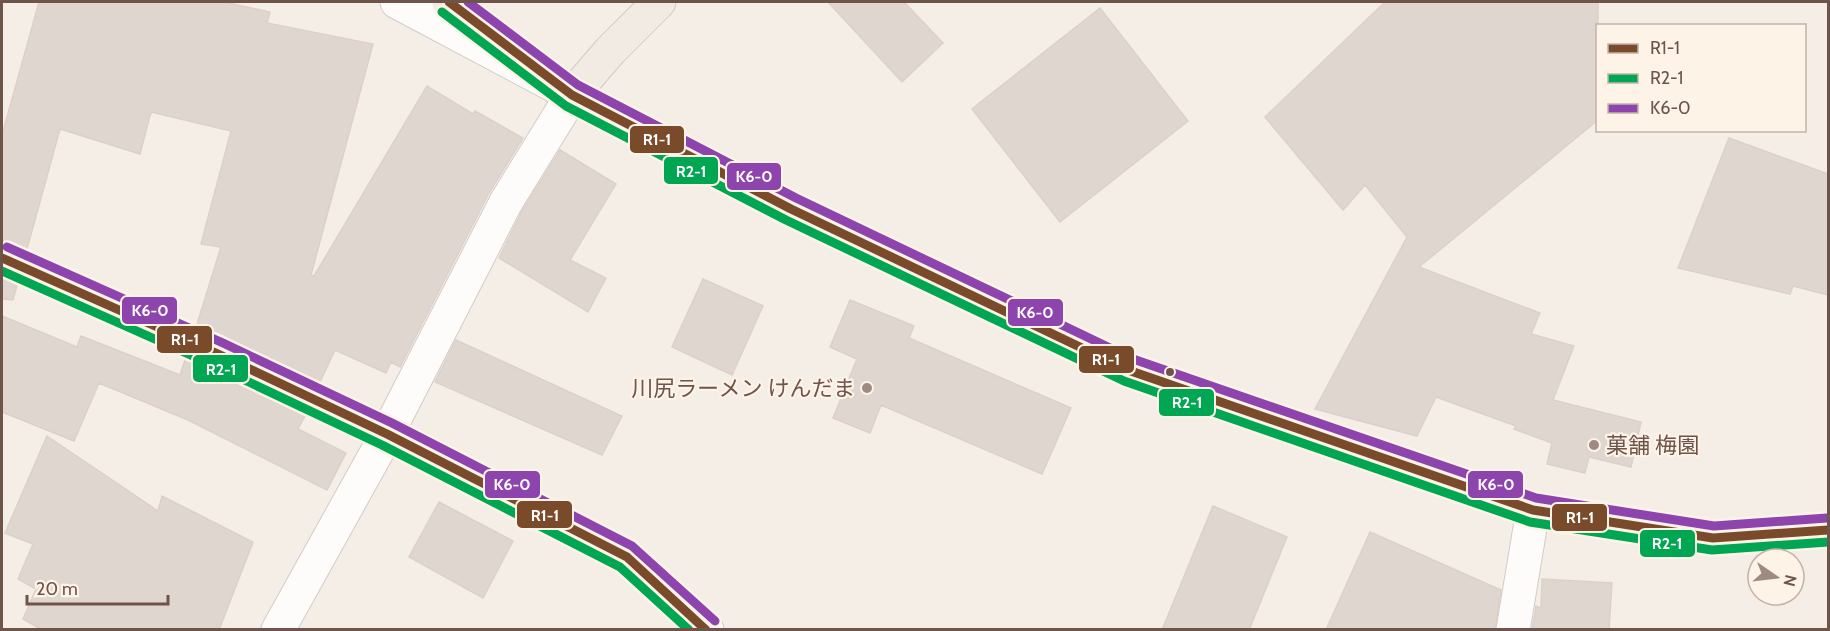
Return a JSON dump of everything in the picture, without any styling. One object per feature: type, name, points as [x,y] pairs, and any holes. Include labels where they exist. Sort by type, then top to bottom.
[{"type":"main road","points":[[449,2],[572,95],[790,209],[1128,370],[1533,510],[1713,538],[1828,530]]},
{"type":"main road","points":[[572,95],[610,51],[659,2]]},
{"type":"street","points":[[278,630],[387,434],[507,202],[572,95],[397,2]]},
{"type":"street","points":[[2,258],[387,434],[627,557],[707,630]]},
{"type":"street","points":[[1513,630],[1533,510]]},
{"type":"building","points":[[39,2],[224,2],[270,12],[267,23],[373,44],[311,275],[314,276],[427,86],[473,114],[475,111],[523,138],[489,193],[400,367],[391,362],[386,373],[335,350],[320,382],[197,324],[221,247],[201,244],[231,131],[151,112],[140,154],[60,129],[27,249],[2,240],[2,135]]},
{"type":"building","points":[[828,2],[904,2],[943,43],[902,82]]},
{"type":"building","points":[[1385,2],[1598,2],[1596,122],[1419,267],[1540,313],[1531,334],[1574,346],[1553,400],[1641,422],[1631,467],[1589,457],[1585,473],[1547,464],[1552,443],[1514,429],[1516,426],[1436,397],[1417,436],[1315,409],[1407,237],[1365,185],[1343,210],[1265,117]]},
{"type":"building","points":[[1100,8],[1188,121],[1060,222],[972,109]]},
{"type":"building","points":[[1729,138],[1828,174],[1828,295],[1793,286],[1790,294],[1678,268]]},
{"type":"building","points":[[560,150],[616,184],[570,260],[606,278],[588,312],[499,258],[522,211]]},
{"type":"building","points":[[2,278],[17,285],[13,300],[2,299]]},
{"type":"building","points":[[703,279],[763,306],[732,375],[672,347]]},
{"type":"building","points":[[850,300],[914,326],[909,338],[1071,408],[1042,474],[881,405],[870,433],[833,418],[857,359],[830,347]]},
{"type":"building","points":[[2,316],[77,347],[81,336],[180,375],[185,360],[305,416],[298,429],[346,453],[327,490],[188,420],[99,383],[74,441],[2,412]]},
{"type":"building","points":[[456,340],[622,416],[602,455],[435,382]]},
{"type":"building","points":[[47,436],[158,511],[162,496],[253,542],[219,630],[42,630],[23,619],[36,589],[18,579],[33,544],[5,533]]},
{"type":"building","points":[[439,502],[513,541],[483,598],[409,557]]},
{"type":"building","points":[[1213,506],[1287,537],[1249,630],[1162,630]]},
{"type":"building","points":[[1370,532],[1501,590],[1495,630],[1326,630]]},
{"type":"building","points":[[1542,579],[1612,583],[1609,630],[1532,630],[1536,606],[1541,608]]},
{"type":"transit line","name":"R1-1","points":[[449,2],[572,95],[791,209],[1128,370],[1533,510],[1713,538],[1828,530]]},
{"type":"transit line","name":"K6-0","points":[[468,2],[578,85],[796,198],[1133,359],[1536,498],[1714,526],[1827,518]]},
{"type":"transit line","name":"R2-1","points":[[442,12],[566,106],[786,220],[1124,381],[1530,522],[1712,550],[1828,542]]},
{"type":"transit line","name":"K6-0","points":[[7,247],[223,343],[392,423],[632,546],[715,621]]},
{"type":"transit line","name":"R1-1","points":[[2,258],[218,354],[387,434],[627,557],[706,630]]},
{"type":"transit line","name":"R2-1","points":[[2,271],[213,365],[382,445],[620,567],[689,630]]},
{"type":"place","name":"川尻ラーメン けんだま","points":[[867,388]]},
{"type":"place","name":"菓舗 梅園","points":[[1594,445]]}]
